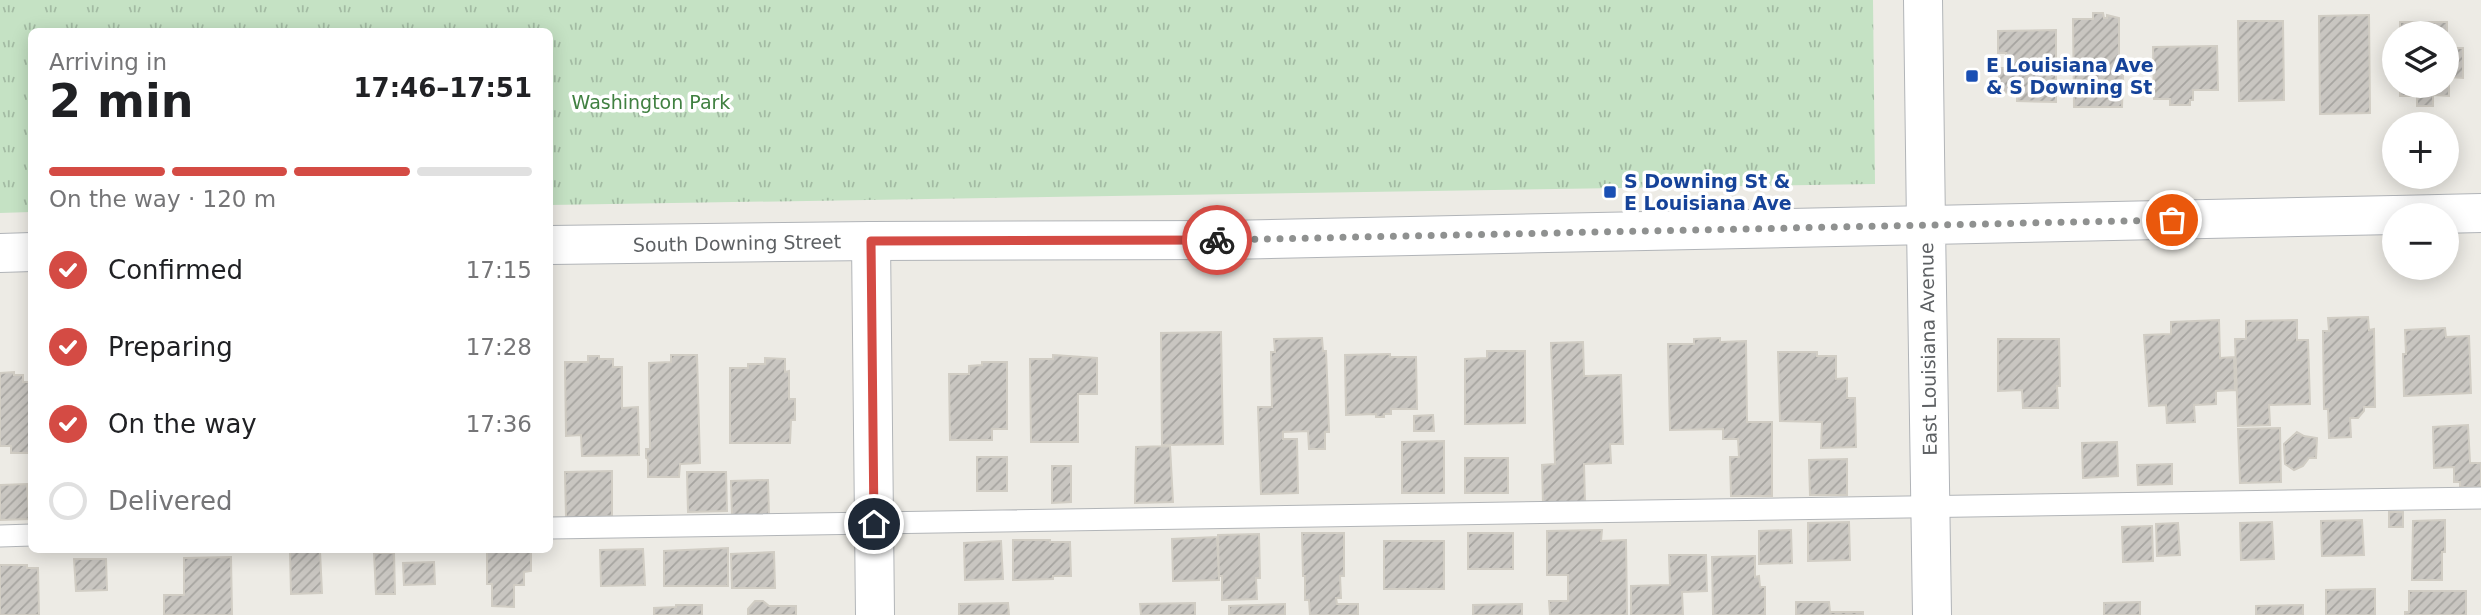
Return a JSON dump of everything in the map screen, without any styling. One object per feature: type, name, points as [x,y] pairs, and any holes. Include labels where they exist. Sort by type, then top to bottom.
[{"type":"main road","name":"East Louisiana Avenue","points":[[1923,0],[1933,615]]},
{"type":"main road","name":"South Downing Street","points":[[2459,214],[2481,214]]},
{"type":"main road","name":"South Downing Street","points":[[553,245],[1240,240],[2382,215]]},
{"type":"main road","points":[[871,241],[875,615]]},
{"type":"main road","points":[[0,253],[28,252]]},
{"type":"lane","points":[[553,528],[2481,498]]},
{"type":"lane","points":[[0,536],[28,535]]},
{"type":"green space","name":"Washington Park","points":[[0,0],[1873,0],[1875,184],[553,205],[553,28],[28,28],[28,212],[0,213]]},
{"type":"building","points":[[2093,13],[2103,13],[2104,18],[2107,18],[2107,15],[2119,18],[2122,107],[2074,107],[2073,19],[2093,19]]},
{"type":"building","points":[[2369,15],[2370,113],[2320,114],[2319,16]]},
{"type":"building","points":[[2238,21],[2283,21],[2284,100],[2239,101]]},
{"type":"building","points":[[2056,30],[2056,102],[2017,101],[2017,92],[1999,93],[1999,68],[2006,68],[2006,53],[1998,53],[1998,31]]},
{"type":"building","points":[[2217,46],[2218,90],[2193,90],[2190,105],[2170,105],[2170,99],[2154,99],[2153,47]]},
{"type":"building","points":[[2459,48],[2463,48],[2463,78],[2459,78]]},
{"type":"building","points":[[2417,98],[2433,98],[2433,106],[2417,106]]},
{"type":"building","points":[[2368,317],[2369,330],[2374,329],[2375,407],[2364,407],[2358,418],[2350,418],[2351,437],[2329,438],[2328,409],[2324,409],[2323,331],[2329,331],[2328,318]]},
{"type":"building","points":[[2219,320],[2220,358],[2234,357],[2235,390],[2216,391],[2216,404],[2194,405],[2195,422],[2167,423],[2166,405],[2149,406],[2144,335],[2171,334],[2171,322]]},
{"type":"building","points":[[2297,320],[2297,340],[2308,340],[2310,404],[2269,405],[2270,425],[2238,426],[2235,339],[2246,339],[2246,321]]},
{"type":"building","points":[[2445,328],[2446,337],[2469,336],[2471,393],[2404,396],[2405,330]]},
{"type":"building","points":[[1221,332],[1223,444],[1162,445],[1161,333]]},
{"type":"building","points":[[1322,338],[1323,351],[1326,351],[1329,432],[1325,432],[1325,449],[1309,449],[1308,431],[1283,432],[1283,439],[1297,439],[1298,493],[1261,494],[1258,407],[1272,407],[1271,352],[1275,352],[1274,339]]},
{"type":"building","points":[[1720,338],[1720,342],[1746,341],[1747,422],[1772,422],[1772,496],[1731,496],[1730,457],[1739,457],[1738,439],[1723,439],[1723,429],[1670,430],[1668,344],[1694,344],[1694,339]]},
{"type":"building","points":[[1998,339],[2059,339],[2058,408],[2023,408],[2022,390],[1998,391]]},
{"type":"building","points":[[1583,342],[1584,376],[1621,375],[1623,444],[1610,444],[1611,463],[1584,464],[1585,503],[1543,505],[1542,465],[1555,464],[1551,343]]},
{"type":"building","points":[[1487,351],[1525,351],[1525,423],[1465,424],[1465,359],[1487,358]]},
{"type":"building","points":[[1778,352],[1817,352],[1817,356],[1836,356],[1836,379],[1847,378],[1847,398],[1855,398],[1856,447],[1821,448],[1822,422],[1780,421]]},
{"type":"building","points":[[1390,354],[1390,357],[1416,357],[1417,409],[1391,409],[1391,414],[1384,414],[1384,417],[1376,417],[1376,414],[1346,415],[1345,355]]},
{"type":"building","points":[[671,355],[697,355],[700,463],[680,464],[679,477],[648,477],[646,449],[650,449],[649,363],[671,362]]},
{"type":"building","points":[[1053,355],[1097,358],[1097,394],[1078,394],[1078,442],[1031,442],[1030,359],[1053,359]]},
{"type":"building","points":[[588,356],[613,359],[613,367],[622,367],[622,408],[638,407],[639,455],[582,456],[581,435],[566,436],[565,362],[588,362]]},
{"type":"building","points":[[765,358],[785,359],[785,372],[789,371],[789,399],[795,399],[795,420],[791,420],[790,443],[730,443],[730,368],[765,364]]},
{"type":"building","points":[[982,362],[1007,362],[1007,429],[992,429],[992,440],[950,440],[949,374],[969,374],[969,366],[982,365]]},
{"type":"building","points":[[14,372],[14,375],[23,375],[23,382],[28,382],[28,453],[11,453],[11,446],[0,446],[0,373]]},
{"type":"building","points":[[1433,415],[1434,431],[1414,431],[1414,416]]},
{"type":"building","points":[[2468,425],[2470,463],[2481,463],[2481,487],[2460,487],[2460,482],[2454,482],[2454,467],[2434,468],[2433,427]]},
{"type":"building","points":[[2280,428],[2281,482],[2240,483],[2238,429]]},
{"type":"building","points":[[2297,432],[2317,438],[2316,458],[2309,458],[2303,466],[2294,470],[2285,464],[2284,444]]},
{"type":"building","points":[[1444,441],[1444,493],[1402,493],[1402,442]]},
{"type":"building","points":[[2117,442],[2118,476],[2083,478],[2082,443]]},
{"type":"building","points":[[1170,446],[1173,502],[1135,503],[1136,447]]},
{"type":"building","points":[[977,457],[1007,457],[1007,491],[977,491]]},
{"type":"building","points":[[1465,458],[1508,458],[1508,493],[1465,493]]},
{"type":"building","points":[[1847,459],[1847,495],[1810,495],[1809,460]]},
{"type":"building","points":[[2172,464],[2172,484],[2138,485],[2137,465]]},
{"type":"building","points":[[1052,466],[1071,466],[1071,502],[1052,503]]},
{"type":"building","points":[[612,471],[612,516],[566,518],[565,472]]},
{"type":"building","points":[[687,472],[726,472],[727,511],[688,512]]},
{"type":"building","points":[[768,480],[769,516],[732,517],[731,481]]},
{"type":"building","points":[[27,484],[28,519],[0,520],[0,485]]},
{"type":"building","points":[[2389,512],[2403,512],[2403,527],[2389,527]]},
{"type":"building","points":[[2362,520],[2364,555],[2322,556],[2321,521]]},
{"type":"building","points":[[2445,520],[2442,580],[2412,580],[2413,521]]},
{"type":"building","points":[[1849,522],[1850,560],[1808,561],[1808,523]]},
{"type":"building","points":[[2272,522],[2274,559],[2241,560],[2240,523]]},
{"type":"building","points":[[2178,523],[2180,555],[2157,556],[2156,524]]},
{"type":"building","points":[[2152,526],[2153,561],[2123,562],[2122,527]]},
{"type":"building","points":[[1602,530],[1601,541],[1626,540],[1627,615],[1550,615],[1549,601],[1568,601],[1568,575],[1547,575],[1547,531]]},
{"type":"building","points":[[1791,530],[1792,563],[1759,564],[1759,531]]},
{"type":"building","points":[[1302,533],[1344,533],[1344,576],[1340,576],[1341,598],[1336,598],[1337,604],[1358,604],[1358,615],[1310,615],[1309,600],[1305,600]]},
{"type":"building","points":[[1468,533],[1513,533],[1513,569],[1468,569]]},
{"type":"building","points":[[1259,534],[1260,578],[1256,578],[1257,599],[1222,600],[1218,535]]},
{"type":"building","points":[[1217,537],[1219,580],[1173,581],[1172,539]]},
{"type":"building","points":[[1013,540],[1070,542],[1071,576],[1013,580]]},
{"type":"building","points":[[1001,541],[1003,579],[965,580],[964,543]]},
{"type":"building","points":[[1384,541],[1444,541],[1444,589],[1384,589]]},
{"type":"building","points":[[728,548],[728,586],[664,586],[664,551]]},
{"type":"building","points":[[643,549],[645,585],[601,586],[600,550]]},
{"type":"building","points":[[774,552],[775,588],[732,588],[731,554]]},
{"type":"building","points":[[290,553],[320,553],[322,593],[291,594]]},
{"type":"building","points":[[374,553],[394,553],[395,594],[376,594]]},
{"type":"building","points":[[487,553],[531,553],[531,571],[524,572],[524,585],[514,585],[514,607],[492,606],[492,584],[487,584]]},
{"type":"building","points":[[1669,555],[1706,555],[1707,591],[1682,592],[1683,615],[1631,615],[1631,586],[1670,585]]},
{"type":"building","points":[[1755,556],[1755,577],[1759,576],[1760,587],[1765,587],[1765,615],[1713,615],[1712,557]]},
{"type":"building","points":[[231,557],[232,615],[164,615],[164,595],[184,595],[184,558]]},
{"type":"building","points":[[74,559],[106,559],[107,590],[76,591]]},
{"type":"building","points":[[434,562],[435,584],[404,585],[403,563]]},
{"type":"building","points":[[0,565],[27,565],[27,568],[38,568],[39,615],[0,615]]},
{"type":"building","points":[[2375,589],[2375,615],[2326,615],[2326,590]]},
{"type":"building","points":[[2409,591],[2466,591],[2466,615],[2405,615],[2405,612],[2409,612]]},
{"type":"building","points":[[755,601],[763,601],[769,606],[796,606],[796,615],[748,615],[748,609]]},
{"type":"building","points":[[1796,602],[1829,602],[1830,612],[1863,612],[1863,615],[1796,615]]},
{"type":"building","points":[[2140,602],[2140,615],[2104,615],[2104,603]]},
{"type":"building","points":[[1008,603],[1009,615],[959,615],[959,604]]},
{"type":"building","points":[[1195,603],[1195,615],[1141,615],[1140,604]]},
{"type":"building","points":[[1285,604],[1285,615],[1229,615],[1229,606]]},
{"type":"building","points":[[1522,604],[1522,615],[1473,615],[1473,605]]},
{"type":"building","points":[[702,605],[702,615],[654,615],[654,608]]},
{"type":"building","points":[[2303,605],[2303,615],[2256,615],[2256,606]]},
{"type":"way so far","points":[[1217,240],[2172,220]]},
{"type":"place","name":"E Louisiana Ave & S Downing St","points":[[1972,76]]},
{"type":"place","name":"S Downing St & E Louisiana Ave","points":[[1610,192]]},
{"type":"route","points":[[874,524],[871,241],[1217,240]]}]
